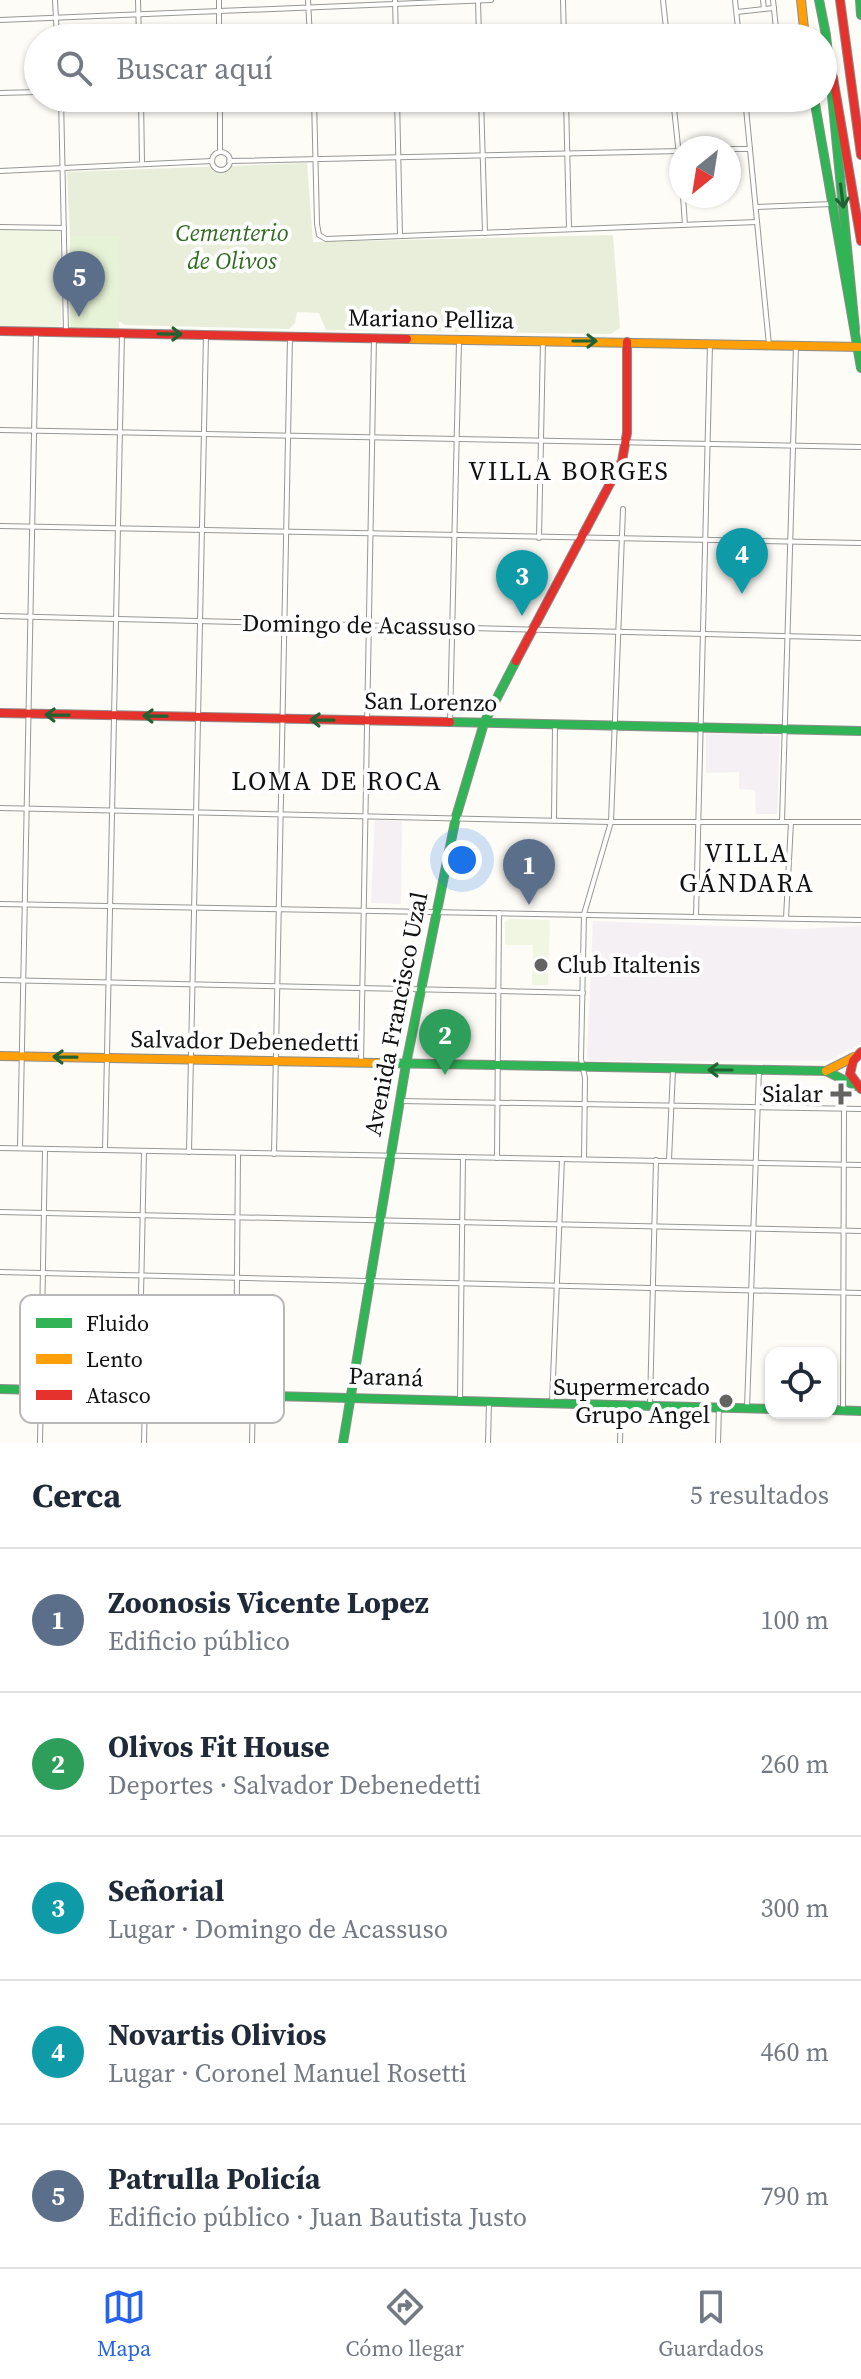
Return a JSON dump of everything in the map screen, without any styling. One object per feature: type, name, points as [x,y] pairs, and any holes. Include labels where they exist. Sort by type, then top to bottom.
[{"type":"main road","points":[[801,0],[804,24]]},
{"type":"main road","points":[[821,0],[824,24]]},
{"type":"main road","points":[[840,0],[861,155]]},
{"type":"main road","points":[[860,0],[861,15]]},
{"type":"main road","points":[[837,100],[861,241]]},
{"type":"main road","points":[[816,112],[861,368]]},
{"type":"main road","points":[[831,112],[854,295],[855,329]]},
{"type":"main road","name":"Mariano Pelliza","points":[[0,331],[859,347]]},
{"type":"main road","name":"Avenida Francisco Uzal","points":[[343,1443],[406,1064],[456,817],[484,723],[621,466],[626,444],[627,342]]},
{"type":"main road","name":"San Lorenzo","points":[[0,713],[861,731]]},
{"type":"main road","points":[[859,1054],[850,1067],[859,1088]]},
{"type":"main road","name":"Salvador Debenedetti","points":[[826,1071],[859,1054]]},
{"type":"main road","name":"Salvador Debenedetti","points":[[0,1056],[826,1071],[859,1088]]},
{"type":"main road","name":"Paraná","points":[[0,1389],[20,1389]]},
{"type":"main road","name":"Paraná","points":[[284,1395],[765,1409]]},
{"type":"main road","points":[[837,1410],[861,1411]]},
{"type":"street","points":[[55,0],[56,24]]},
{"type":"street","points":[[138,0],[139,24]]},
{"type":"street","points":[[219,0],[219,24]]},
{"type":"street","points":[[478,0],[479,24]]},
{"type":"street","points":[[0,20],[308,3],[491,0]]},
{"type":"street","points":[[563,0],[564,24]]},
{"type":"street","points":[[663,0],[666,24]]},
{"type":"street","points":[[735,0],[737,24]]},
{"type":"street","points":[[763,0],[764,9]]},
{"type":"street","points":[[773,0],[776,24]]},
{"type":"street","points":[[395,2],[396,24]]},
{"type":"street","points":[[308,3],[309,24]]},
{"type":"street","points":[[736,12],[774,8]]},
{"type":"street","points":[[0,93],[24,92]]},
{"type":"street","points":[[61,112],[66,332]]},
{"type":"street","points":[[141,112],[142,163]]},
{"type":"street","points":[[0,171],[212,161],[220,152],[220,112]]},
{"type":"street","points":[[314,112],[317,224],[319,235],[326,239],[757,222]]},
{"type":"street","points":[[397,112],[400,236]]},
{"type":"street","points":[[482,112],[485,233]]},
{"type":"street","points":[[567,112],[569,229]]},
{"type":"street","points":[[675,112],[678,136]]},
{"type":"street","points":[[746,112],[769,345]]},
{"type":"street","points":[[741,149],[750,149]]},
{"type":"street","points":[[220,152],[229,161],[316,161],[669,151]]},
{"type":"street","points":[[212,161],[220,170],[228,166],[229,161]]},
{"type":"street","points":[[756,207],[832,204]]},
{"type":"street","points":[[684,208],[685,225]]},
{"type":"street","points":[[0,227],[64,228]]},
{"type":"street","points":[[20,1148],[36,332]]},
{"type":"street","points":[[105,1150],[122,333]]},
{"type":"street","points":[[189,1152],[206,334]]},
{"type":"street","points":[[274,1154],[290,336]]},
{"type":"street","points":[[361,1063],[374,337]]},
{"type":"street","points":[[450,722],[459,338]]},
{"type":"street","points":[[539,538],[543,341]]},
{"type":"street","points":[[696,917],[704,539],[710,444],[710,344]]},
{"type":"street","points":[[782,822],[796,345]]},
{"type":"street","points":[[0,430],[861,447]]},
{"type":"street","points":[[584,1159],[584,914],[611,822],[623,509]]},
{"type":"street","points":[[0,526],[861,543]]},
{"type":"street","name":"Domingo de Acassuso","points":[[0,616],[861,638]]},
{"type":"street","points":[[554,820],[555,723]]},
{"type":"street","points":[[0,808],[367,814],[611,822],[861,822]]},
{"type":"street","points":[[786,918],[791,822]]},
{"type":"street","points":[[0,904],[861,920]]},
{"type":"street","points":[[497,1158],[499,913]]},
{"type":"street","points":[[0,980],[583,993]]},
{"type":"street","points":[[669,1160],[673,1070]]},
{"type":"street","points":[[747,1408],[759,1070]]},
{"type":"street","points":[[400,1101],[861,1109]]},
{"type":"street","points":[[843,1411],[844,1108]]},
{"type":"street","points":[[0,1148],[861,1165]]},
{"type":"street","points":[[43,1295],[45,1149]]},
{"type":"street","points":[[142,1295],[144,1151]]},
{"type":"street","points":[[237,1295],[238,1153]]},
{"type":"street","points":[[460,1400],[463,1157]]},
{"type":"street","points":[[552,1403],[562,1159]]},
{"type":"street","points":[[650,1405],[656,1160]]},
{"type":"street","points":[[0,1212],[861,1231]]},
{"type":"street","points":[[0,1272],[861,1293]]},
{"type":"street","points":[[488,1443],[489,1401]]},
{"type":"street","points":[[620,1443],[621,1405]]},
{"type":"street","points":[[718,1443],[719,1407]]},
{"type":"street","points":[[40,1423],[40,1443]]},
{"type":"street","points":[[143,1423],[144,1443]]},
{"type":"street","points":[[252,1423],[252,1443]]},
{"type":"shaded area","points":[[706,733],[780,736],[777,814],[756,814],[755,790],[739,789],[739,772],[706,773]]},
{"type":"shaded area","points":[[375,820],[402,821],[401,904],[371,903]]},
{"type":"shaded area","points":[[593,921],[799,929],[861,926],[861,1044],[828,1061],[590,1061],[587,1057]]},
{"type":"green space","name":"Cementerio de Olivos","points":[[307,163],[313,242],[613,235],[620,328],[611,334],[326,330],[319,313],[297,312],[295,323],[289,329],[125,325],[119,321],[119,236],[70,236],[67,172]]},
{"type":"green space","points":[[0,230],[60,230],[61,324],[56,329],[0,327]]},
{"type":"green space","points":[[70,236],[119,236],[119,330],[70,331]]},
{"type":"green space","name":"Club Italtenis","points":[[509,919],[550,920],[548,985],[532,985],[533,945],[505,945],[505,922]]},
{"type":"traffic: fast","points":[[819,0],[824,24]]},
{"type":"traffic: fast","points":[[860,0],[861,15]]},
{"type":"traffic: fast","points":[[816,112],[861,368]]},
{"type":"traffic: fast","points":[[834,112],[855,329]]},
{"type":"traffic: fast","points":[[343,1443],[406,1064],[456,817],[484,723],[516,661]]},
{"type":"traffic: fast","points":[[450,722],[861,731]]},
{"type":"traffic: fast","points":[[378,1063],[826,1071],[856,1086]]},
{"type":"traffic: fast","points":[[0,1389],[20,1390]]},
{"type":"traffic: fast","points":[[284,1396],[765,1409]]},
{"type":"traffic: fast","points":[[837,1410],[861,1411]]},
{"type":"traffic: slow","points":[[801,0],[804,24]]},
{"type":"traffic: slow","points":[[407,339],[861,347]]},
{"type":"traffic: slow","points":[[0,1056],[378,1063]]},
{"type":"traffic: slow","points":[[826,1071],[854,1057]]},
{"type":"traffic: jam","points":[[840,0],[861,155]]},
{"type":"traffic: jam","points":[[837,100],[861,241]]},
{"type":"traffic: jam","points":[[0,331],[407,339]]},
{"type":"traffic: jam","points":[[516,661],[622,461],[627,433],[627,342]]},
{"type":"traffic: jam","points":[[0,713],[450,722]]},
{"type":"traffic: jam","points":[[861,1052],[853,1061],[850,1074],[861,1089]]},
{"type":"place","name":"Patrulla Policía","points":[[79,317]]},
{"type":"place","name":"Novartis Olivios","points":[[742,594]]},
{"type":"place","name":"Señorial","points":[[522,616]]},
{"type":"place","name":"Zoonosis Vicente Lopez","points":[[529,905]]},
{"type":"place","name":"Club Italtenis","points":[[541,965]]},
{"type":"place","name":"Olivos Fit House","points":[[445,1075]]},
{"type":"place","name":"Sialar","points":[[841,1094]]},
{"type":"place","name":"Supermercado Grupo Angel","points":[[726,1401]]},
{"type":"district","name":"VILLA BORGES","points":[[569,471]]},
{"type":"district","name":"LOMA DE ROCA","points":[[337,781]]},
{"type":"district","name":"VILLA GÁNDARA","points":[[747,868]]}]
